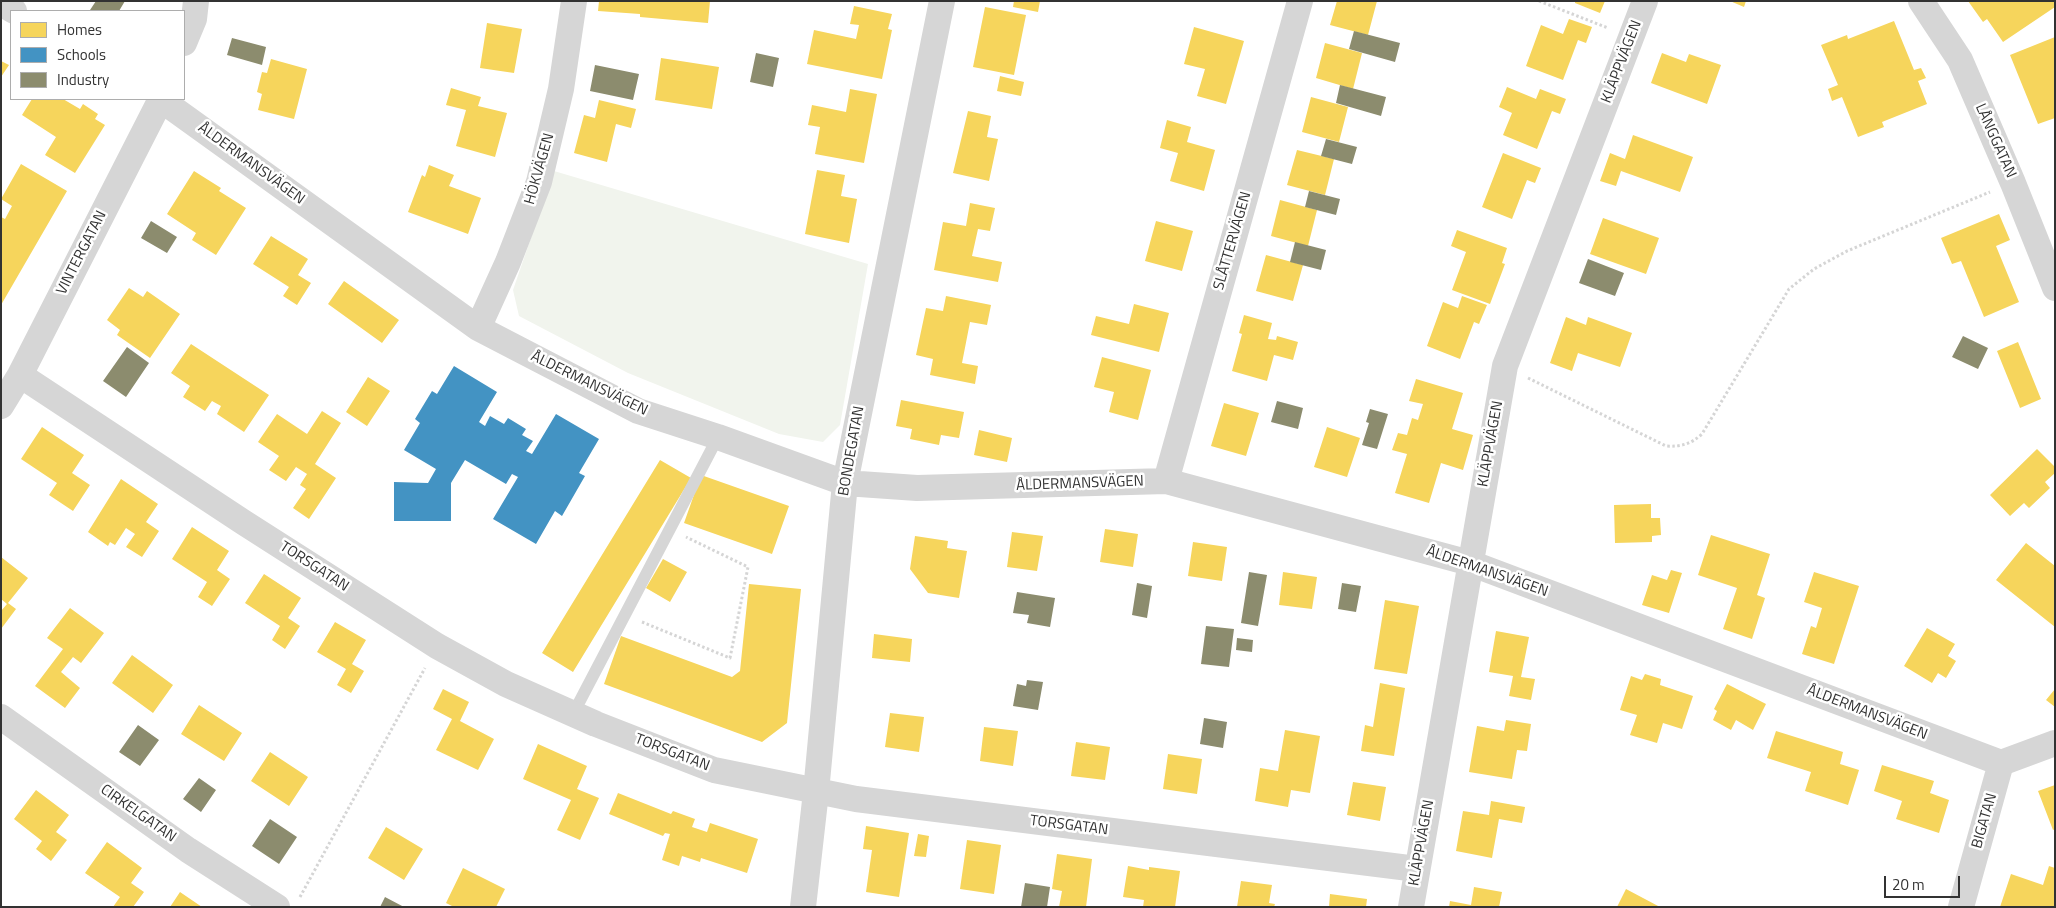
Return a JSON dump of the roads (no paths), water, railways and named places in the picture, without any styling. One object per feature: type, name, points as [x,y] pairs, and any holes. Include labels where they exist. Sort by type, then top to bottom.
[{"type":"street","points":[[185,42],[194,19],[196,1]]},
{"type":"street","name":"HÖKVÄGEN","points":[[478,328],[508,262],[539,182],[561,89],[574,1]]},
{"type":"street","name":"BONDEGATAN","points":[[803,907],[816,792],[845,483],[942,1]]},
{"type":"street","name":"SLÅTTERVÄGEN","points":[[1166,481],[1300,1]]},
{"type":"street","name":"KLÄPPVÄGEN","points":[[1411,907],[1505,366],[1646,1]]},
{"type":"street","name":"LÅNGGATAN","points":[[1921,1],[1960,60],[2013,183],[2055,288]]},
{"type":"street","points":[[1,4],[12,10]]},
{"type":"street","name":"VINTERGATAN","points":[[1,406],[20,375],[160,100]]},
{"type":"street","name":"ÅLDERMANSVÄGEN","points":[[162,100],[478,328],[638,411],[718,437],[845,483],[917,488],[1166,481],[1470,563],[2001,763]]},
{"type":"street","name":"TORSGATAN","points":[[20,375],[243,522],[437,646],[506,684],[572,714],[714,770],[856,799],[1417,869]]},
{"type":"street","name":"CIRKELGATAN","points":[[1,717],[188,850],[288,902]]},
{"type":"street","points":[[2001,763],[2055,743]]},
{"type":"street","name":"BIGATAN","points":[[1961,907],[2001,763]]},
{"type":"lane","points":[[572,714],[718,437]]}]
